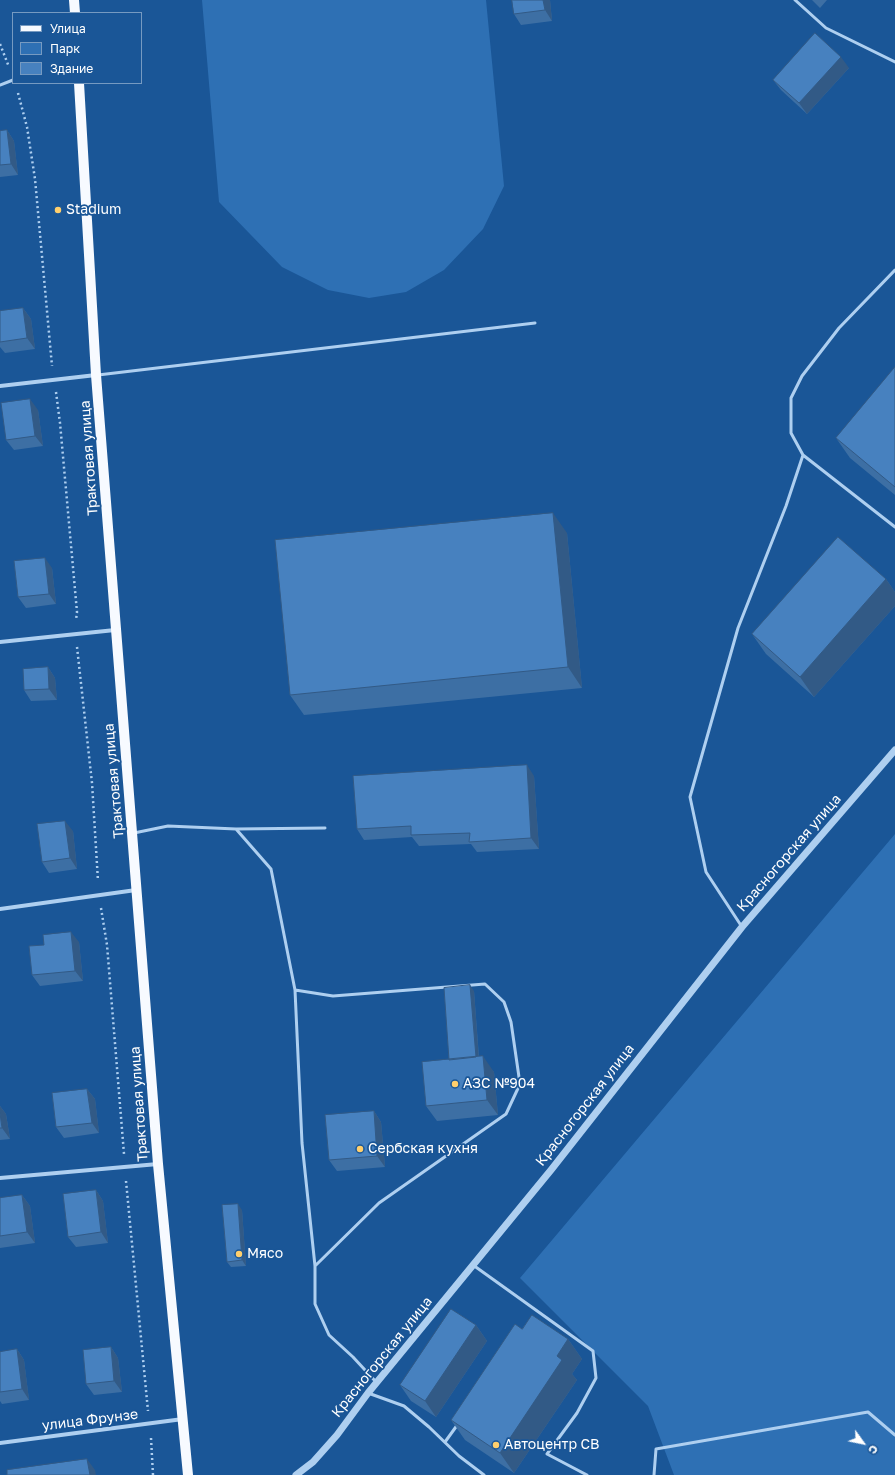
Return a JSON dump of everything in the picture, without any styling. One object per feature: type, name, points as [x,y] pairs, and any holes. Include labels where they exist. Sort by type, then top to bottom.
[{"type":"main road","points":[[74,0],[75,12]]},
{"type":"main road","name":"Трактовая улица","points":[[79,84],[96,375],[158,1164],[188,1475]]},
{"type":"street","points":[[0,386],[96,375]]},
{"type":"street","points":[[0,642],[116,629]]},
{"type":"street","name":"Красногорская улица","points":[[296,1475],[313,1462],[332,1440],[368,1393],[551,1170],[742,927],[895,750]]},
{"type":"street","points":[[0,909],[99,894],[137,890]]},
{"type":"street","points":[[0,1178],[158,1164]]},
{"type":"street","name":"улица Фрунзе","points":[[0,1443],[183,1419]]},
{"type":"lane","points":[[795,0],[826,28],[895,62]]},
{"type":"lane","points":[[0,85],[12,80]]},
{"type":"lane","points":[[895,270],[839,328],[802,376],[790,398],[791,433],[803,455],[895,526]]},
{"type":"lane","points":[[96,375],[535,323]]},
{"type":"lane","points":[[742,927],[706,872],[690,797],[738,628],[786,506],[803,455]]},
{"type":"lane","points":[[133,833],[168,826],[236,829],[325,828]]},
{"type":"lane","points":[[236,829],[271,869],[295,990],[302,1143],[315,1266],[316,1304],[329,1335],[353,1357],[377,1383]]},
{"type":"lane","points":[[295,990],[333,996],[485,984],[504,1002],[511,1022],[520,1084],[506,1114],[379,1203],[315,1266]]},
{"type":"lane","points":[[473,1265],[593,1351],[596,1378],[577,1413],[547,1454],[587,1475]]},
{"type":"lane","points":[[368,1393],[404,1406],[459,1456],[484,1475]]},
{"type":"lane","points":[[654,1475],[656,1449],[868,1412],[895,1435]]},
{"type":"lane","points":[[445,1442],[458,1423]]},
{"type":"path","points":[[0,44],[10,70]]},
{"type":"path","points":[[17,90],[27,127],[35,179],[54,380],[60,423],[77,612],[76,633],[92,783],[99,894],[107,945],[125,1167],[150,1423],[153,1475]]},
{"type":"green space","points":[[202,0],[486,0],[504,186],[483,229],[444,270],[406,292],[369,298],[328,290],[282,267],[219,202]]},
{"type":"green space","points":[[895,834],[895,1475],[674,1475],[648,1406],[520,1278]]},
{"type":"building","points":[[512,0],[543,0],[545,10],[514,14]]},
{"type":"building","points":[[815,33],[841,57],[799,103],[773,80]]},
{"type":"building","points":[[7,130],[11,164],[0,165],[0,131]]},
{"type":"building","points":[[23,308],[27,338],[0,342],[0,311]]},
{"type":"building","points":[[895,367],[895,487],[836,438]]},
{"type":"building","points":[[30,399],[35,436],[6,440],[1,403]]},
{"type":"building","points":[[553,513],[568,667],[290,695],[275,540]]},
{"type":"building","points":[[838,537],[886,579],[800,677],[752,634]]},
{"type":"building","points":[[45,558],[49,594],[18,597],[14,561]]},
{"type":"building","points":[[48,667],[49,689],[24,690],[23,669]]},
{"type":"building","points":[[527,765],[531,838],[469,842],[470,833],[411,835],[411,826],[357,829],[353,776]]},
{"type":"building","points":[[65,821],[70,858],[42,862],[37,824]]},
{"type":"building","points":[[71,932],[75,971],[32,975],[29,946],[44,945],[43,935]]},
{"type":"building","points":[[470,985],[476,1057],[449,1060],[444,988]]},
{"type":"building","points":[[483,1056],[487,1100],[426,1106],[422,1062]]},
{"type":"building","points":[[87,1089],[92,1123],[56,1127],[52,1093]]},
{"type":"building","points":[[374,1111],[377,1156],[329,1160],[325,1115]]},
{"type":"building","points":[[0,1113],[2,1128],[0,1128]]},
{"type":"building","points":[[96,1190],[101,1232],[68,1237],[63,1194]]},
{"type":"building","points":[[22,1195],[27,1232],[0,1236],[0,1198]]},
{"type":"building","points":[[238,1204],[242,1260],[227,1262],[222,1205]]},
{"type":"building","points":[[451,1309],[476,1325],[425,1401],[400,1385]]},
{"type":"building","points":[[532,1315],[568,1339],[557,1356],[562,1360],[500,1453],[451,1420],[515,1324],[522,1329]]},
{"type":"building","points":[[111,1347],[114,1381],[86,1384],[83,1350]]},
{"type":"building","points":[[17,1349],[22,1389],[0,1392],[0,1352]]},
{"type":"building","points":[[87,1459],[90,1475],[7,1475],[7,1470]]},
{"type":"place","name":"Stadium","points":[[58,210]]},
{"type":"place","name":"АЗС №904","points":[[455,1084]]},
{"type":"place","name":"Сербская кухня","points":[[360,1149]]},
{"type":"place","name":"Мясо","points":[[239,1254]]},
{"type":"place","name":"Автоцентр СВ","points":[[496,1445]]}]
